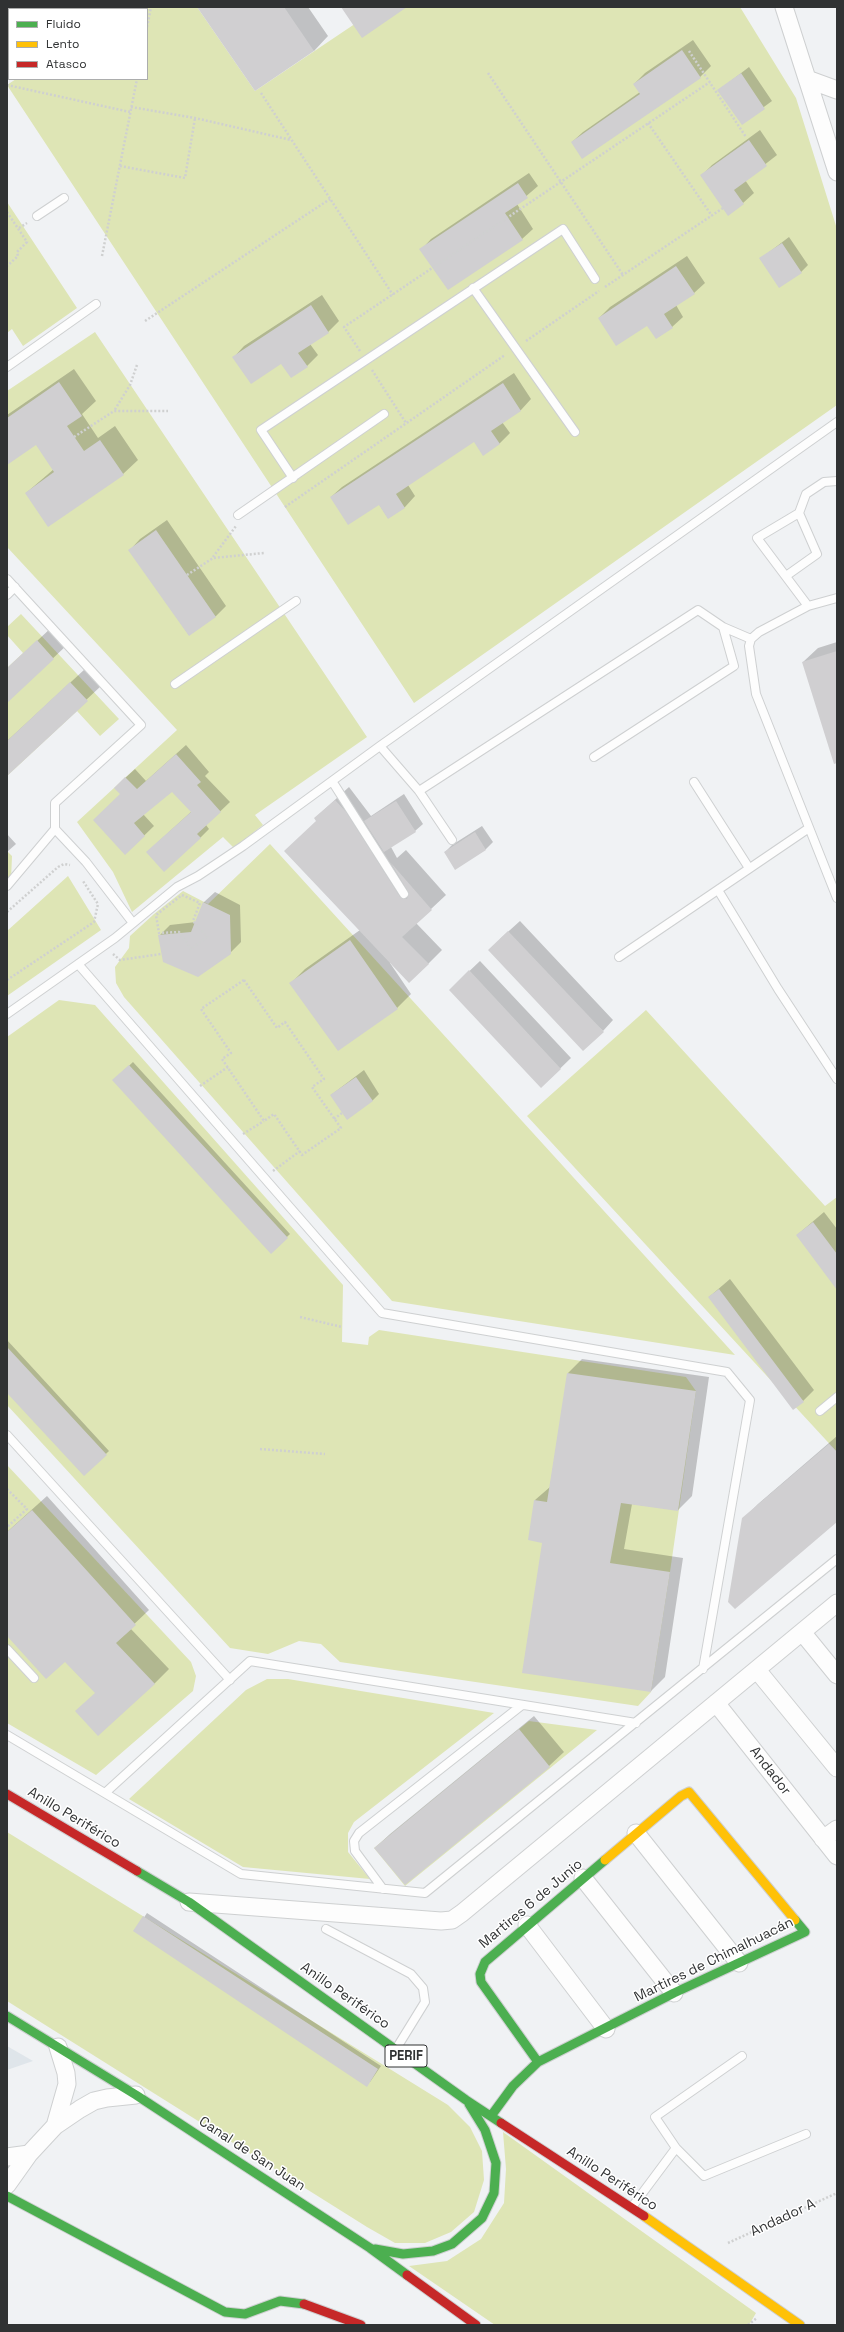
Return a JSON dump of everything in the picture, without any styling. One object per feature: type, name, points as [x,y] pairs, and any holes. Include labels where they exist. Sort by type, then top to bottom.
[{"type":"main road","name":"Martires 6 de Junio","points":[[538,2062],[481,1982],[480,1974],[485,1962],[636,1833],[681,1796],[689,1792]]},
{"type":"main road","name":"Martires de Chimalhuacán","points":[[491,2116],[513,2086],[538,2062],[606,2029],[674,1993],[805,1932],[689,1792]]},
{"type":"main road","name":"Anillo Periférico","points":[[7,1794],[189,1902],[466,2100],[631,2207],[797,2323]]},
{"type":"main road","name":"Canal de San Juan","points":[[7,2016],[136,2095],[370,2248],[476,2325]]},
{"type":"main road","points":[[370,2248],[403,2254],[433,2251],[452,2244],[482,2218],[494,2193],[496,2163],[485,2130],[466,2100]]},
{"type":"main road","points":[[7,2196],[225,2312],[245,2314],[280,2301],[300,2302],[361,2325]]},
{"type":"main road","points":[[784,2325],[797,2323]]},
{"type":"street","points":[[784,7],[837,172]]},
{"type":"street","points":[[808,79],[837,90]]},
{"type":"street","points":[[189,1902],[433,1920],[452,1920],[716,1704],[837,1602]]},
{"type":"street","points":[[802,1632],[837,1675]]},
{"type":"street","points":[[757,1670],[837,1768]]},
{"type":"street","name":"Andador","points":[[716,1704],[837,1856]]},
{"type":"street","points":[[823,1839],[837,1829]]},
{"type":"street","points":[[636,1833],[739,1962]]},
{"type":"street","points":[[583,1878],[674,1993]]},
{"type":"street","points":[[527,1925],[606,2029]]},
{"type":"street","points":[[55,2126],[67,2084],[66,2073],[58,2046]]},
{"type":"street","points":[[7,2185],[29,2154],[55,2126],[94,2101],[136,2095]]},
{"type":"street","points":[[7,2157],[29,2154]]},
{"type":"lane","points":[[37,216],[64,198]]},
{"type":"lane","points":[[293,478],[261,430],[563,228],[595,279]]},
{"type":"lane","points":[[473,288],[574,432]]},
{"type":"lane","points":[[7,367],[96,304]]},
{"type":"lane","points":[[238,520],[293,478],[384,414]]},
{"type":"lane","points":[[7,1014],[104,946],[176,887],[198,876],[243,846],[380,746],[837,422]]},
{"type":"lane","points":[[808,606],[756,538],[799,513],[806,494],[824,482],[837,481]]},
{"type":"lane","points":[[786,576],[817,554],[799,513]]},
{"type":"lane","points":[[7,579],[141,725],[54,803],[55,830],[86,862],[133,923]]},
{"type":"lane","points":[[7,595],[15,587]]},
{"type":"lane","points":[[837,598],[808,606],[759,632],[751,639],[749,646],[756,694],[837,898]]},
{"type":"lane","points":[[175,684],[296,601]]},
{"type":"lane","points":[[419,791],[698,610],[723,627],[751,639]]},
{"type":"lane","points":[[594,758],[734,666],[723,627]]},
{"type":"lane","points":[[380,746],[419,791],[452,840]]},
{"type":"lane","points":[[332,781],[404,894]]},
{"type":"lane","points":[[694,782],[749,868]]},
{"type":"lane","points":[[619,956],[809,828]]},
{"type":"lane","points":[[7,886],[55,830]]},
{"type":"lane","points":[[718,890],[778,989],[837,1079]]},
{"type":"lane","points":[[78,964],[382,1313],[727,1372],[750,1400],[703,1669]]},
{"type":"lane","points":[[820,1411],[837,1397]]},
{"type":"lane","points":[[7,1435],[230,1680]]},
{"type":"lane","points":[[7,1735],[241,1874],[425,1893],[837,1559]]},
{"type":"lane","points":[[8,1652],[34,1678]]},
{"type":"lane","points":[[105,1793],[250,1662],[636,1723]]},
{"type":"lane","points":[[384,1889],[355,1851],[354,1841],[359,1833],[522,1705]]},
{"type":"lane","points":[[326,1929],[411,1974],[423,1988],[425,2002],[396,2049]]},
{"type":"lane","points":[[742,2056],[655,2117],[676,2148],[704,2176],[806,2134]]},
{"type":"lane","points":[[631,2207],[676,2148]]},
{"type":"path","points":[[148,22],[151,7]]},
{"type":"path","points":[[689,51],[746,137]]},
{"type":"path","points":[[488,73],[623,275]]},
{"type":"path","points":[[102,256],[137,80]]},
{"type":"path","points":[[406,423],[344,327],[710,82]]},
{"type":"path","points":[[7,85],[130,112]]},
{"type":"path","points":[[261,93],[392,295]]},
{"type":"path","points":[[131,107],[195,118],[291,140]]},
{"type":"path","points":[[120,166],[185,178],[195,118]]},
{"type":"path","points":[[648,123],[712,216]]},
{"type":"path","points":[[145,321],[330,199]]},
{"type":"path","points":[[285,507],[515,348],[723,208]]},
{"type":"path","points":[[7,212],[26,242],[17,252],[18,256],[7,266]]},
{"type":"path","points":[[74,437],[114,411],[130,384],[137,365]]},
{"type":"path","points":[[114,411],[168,411]]},
{"type":"path","points":[[187,575],[212,558],[238,520]]},
{"type":"path","points":[[212,558],[264,553]]},
{"type":"path","points":[[7,912],[58,867],[64,864],[73,868]]},
{"type":"path","points":[[7,980],[94,922],[98,904],[81,877]]},
{"type":"path","points":[[182,895],[200,903],[193,921],[207,937],[191,949],[179,932],[159,933],[156,915],[182,895]]},
{"type":"path","points":[[104,946],[120,960],[161,954]]},
{"type":"path","points":[[233,1142],[264,1121],[274,1114],[302,1155],[341,1128],[312,1087],[324,1079],[285,1022],[277,1028],[244,980],[202,1009],[231,1053],[222,1059],[264,1121]]},
{"type":"path","points":[[190,1092],[228,1068]]},
{"type":"path","points":[[334,1119],[342,1113]]},
{"type":"path","points":[[265,1178],[300,1151]]},
{"type":"path","points":[[300,1317],[342,1327]]},
{"type":"path","points":[[260,1449],[325,1454]]},
{"type":"path","points":[[7,1489],[27,1509],[7,1527]]},
{"type":"path","name":"Andador A","points":[[728,2243],[837,2193]]},
{"type":"path","points":[[748,2325],[759,2316]]},
{"type":"shaded area","points":[[7,2046],[33,2061],[7,2070]]},
{"type":"green space","points":[[7,7],[56,7],[8,8],[7,41]]},
{"type":"green space","points":[[197,7],[255,91],[380,7],[740,7],[796,98],[837,229],[837,405],[414,703],[7,85],[14,80],[148,80],[148,8],[118,8]]},
{"type":"green space","points":[[7,202],[77,308],[23,346],[12,329],[7,333]]},
{"type":"green space","points":[[95,332],[367,737],[255,815],[263,825],[234,848],[223,837],[132,912],[113,872],[77,822],[177,730],[7,547],[7,391]]},
{"type":"green space","points":[[21,614],[119,719],[100,736],[77,711],[7,776],[7,668],[23,653],[7,635],[7,627]]},
{"type":"green space","points":[[270,844],[735,1355],[392,1301],[124,997],[116,983],[115,967],[129,948],[130,936],[154,914],[183,891],[208,904]]},
{"type":"green space","points":[[7,851],[12,856],[11,880],[7,877]]},
{"type":"green space","points":[[68,876],[101,930],[7,996],[7,931]]},
{"type":"green space","points":[[59,1000],[95,1005],[343,1285],[342,1342],[368,1345],[369,1337],[379,1330],[686,1377],[696,1391],[670,1572],[651,1692],[638,1706],[340,1662],[321,1644],[299,1641],[268,1654],[230,1648],[7,1405],[7,1037]]},
{"type":"green space","points":[[646,1010],[825,1206],[837,1197],[837,1452],[527,1116]]},
{"type":"green space","points":[[7,1465],[191,1662],[196,1676],[193,1691],[96,1775],[7,1723]]},
{"type":"green space","points":[[267,1679],[288,1679],[494,1713],[354,1822],[348,1833],[348,1852],[370,1879],[243,1867],[129,1799],[246,1690]]},
{"type":"green space","points":[[529,1721],[597,1730],[405,1886],[374,1848]]},
{"type":"green space","points":[[7,1832],[448,2105],[470,2127],[482,2151],[484,2180],[474,2212],[451,2232],[425,2243],[395,2243],[367,2227],[7,2001]]},
{"type":"green space","points":[[503,2132],[756,2313],[749,2325],[495,2325],[409,2266],[447,2261],[481,2239],[504,2203],[506,2169]]},
{"type":"building","points":[[197,7],[284,7],[314,51],[255,91]]},
{"type":"building","points":[[341,7],[407,7],[362,38]]},
{"type":"building","points":[[682,50],[701,78],[582,159],[571,142],[640,94],[633,84]]},
{"type":"building","points":[[741,73],[765,109],[742,125],[717,90]]},
{"type":"building","points":[[749,140],[767,166],[734,190],[744,204],[728,216],[700,175]]},
{"type":"building","points":[[518,183],[528,198],[505,213],[523,240],[448,290],[419,249]]},
{"type":"building","points":[[782,243],[802,273],[779,288],[759,258]]},
{"type":"building","points":[[676,266],[695,294],[664,314],[673,328],[656,339],[647,326],[616,346],[598,318]]},
{"type":"building","points":[[311,305],[329,333],[298,353],[308,367],[291,378],[281,364],[251,384],[232,357]]},
{"type":"building","points":[[59,382],[82,416],[67,426],[84,451],[100,440],[124,475],[48,527],[25,493],[54,472],[36,445],[7,465],[7,418]]},
{"type":"building","points":[[503,383],[521,411],[491,431],[500,444],[483,456],[474,442],[396,494],[405,508],[388,519],[379,505],[348,525],[330,497]]},
{"type":"building","points":[[156,530],[216,617],[189,636],[128,550]]},
{"type":"building","points":[[37,640],[54,659],[7,703],[7,668]]},
{"type":"building","points":[[837,651],[837,763],[834,764],[802,662]]},
{"type":"building","points":[[70,682],[88,701],[7,776],[7,741]]},
{"type":"building","points":[[176,754],[201,782],[197,785],[221,812],[197,834],[201,838],[164,872],[146,852],[191,812],[172,792],[134,823],[145,836],[125,855],[93,820],[120,794],[114,788],[125,777],[137,789]]},
{"type":"building","points":[[335,800],[346,812],[400,897],[407,899],[409,893],[391,863],[432,910],[402,937],[429,964],[409,983],[284,851],[316,821],[314,818]]},
{"type":"building","points":[[396,801],[416,832],[384,852],[364,821]]},
{"type":"building","points":[[475,832],[486,850],[455,870],[444,852]]},
{"type":"building","points":[[203,902],[230,915],[231,954],[198,977],[163,962],[158,935],[191,932]]},
{"type":"building","points":[[508,931],[604,1032],[583,1051],[488,950]]},
{"type":"building","points":[[350,940],[398,1009],[338,1051],[289,983]]},
{"type":"building","points":[[469,970],[561,1069],[541,1088],[449,990]]},
{"type":"building","points":[[129,1065],[288,1238],[271,1254],[112,1080]]},
{"type":"building","points":[[356,1077],[373,1101],[347,1120],[330,1095]]},
{"type":"building","points":[[813,1222],[837,1254],[837,1290],[796,1235]]},
{"type":"building","points":[[719,1289],[804,1402],[793,1410],[708,1297]]},
{"type":"building","points":[[7,1347],[107,1455],[84,1476],[7,1393]]},
{"type":"building","points":[[567,1373],[696,1391],[678,1511],[621,1503],[610,1563],[670,1572],[651,1692],[522,1673],[542,1543],[528,1540],[534,1500],[547,1502]]},
{"type":"building","points":[[829,1444],[837,1452],[837,1522],[735,1609],[728,1602],[742,1518]]},
{"type":"building","points":[[32,1510],[136,1625],[116,1643],[155,1684],[98,1736],[75,1711],[95,1693],[65,1662],[46,1679],[7,1636],[7,1532]]},
{"type":"building","points":[[519,1729],[550,1767],[405,1885],[374,1848]]},
{"type":"building","points":[[143,1916],[378,2069],[367,2087],[133,1931]]},
{"type":"traffic: fast","points":[[538,2062],[481,1982],[480,1974],[485,1962],[605,1860]]},
{"type":"traffic: fast","points":[[137,1871],[189,1902],[466,2100],[501,2123]]},
{"type":"traffic: fast","points":[[491,2116],[513,2086],[538,2062],[674,1993],[805,1932],[795,1920]]},
{"type":"traffic: fast","points":[[7,2016],[136,2095],[370,2248],[407,2275]]},
{"type":"traffic: fast","points":[[375,2249],[403,2254],[433,2251],[452,2244],[482,2218],[494,2193],[496,2163],[485,2130],[469,2104]]},
{"type":"traffic: fast","points":[[7,2196],[225,2312],[245,2314],[280,2301],[304,2304]]},
{"type":"traffic: slow","points":[[605,1860],[681,1796],[689,1792],[795,1920]]},
{"type":"traffic: slow","points":[[644,2216],[800,2325]]},
{"type":"traffic: jam","points":[[7,1794],[137,1871]]},
{"type":"traffic: jam","points":[[501,2123],[644,2216]]},
{"type":"traffic: jam","points":[[407,2275],[476,2325]]},
{"type":"traffic: jam","points":[[304,2304],[361,2325]]}]
